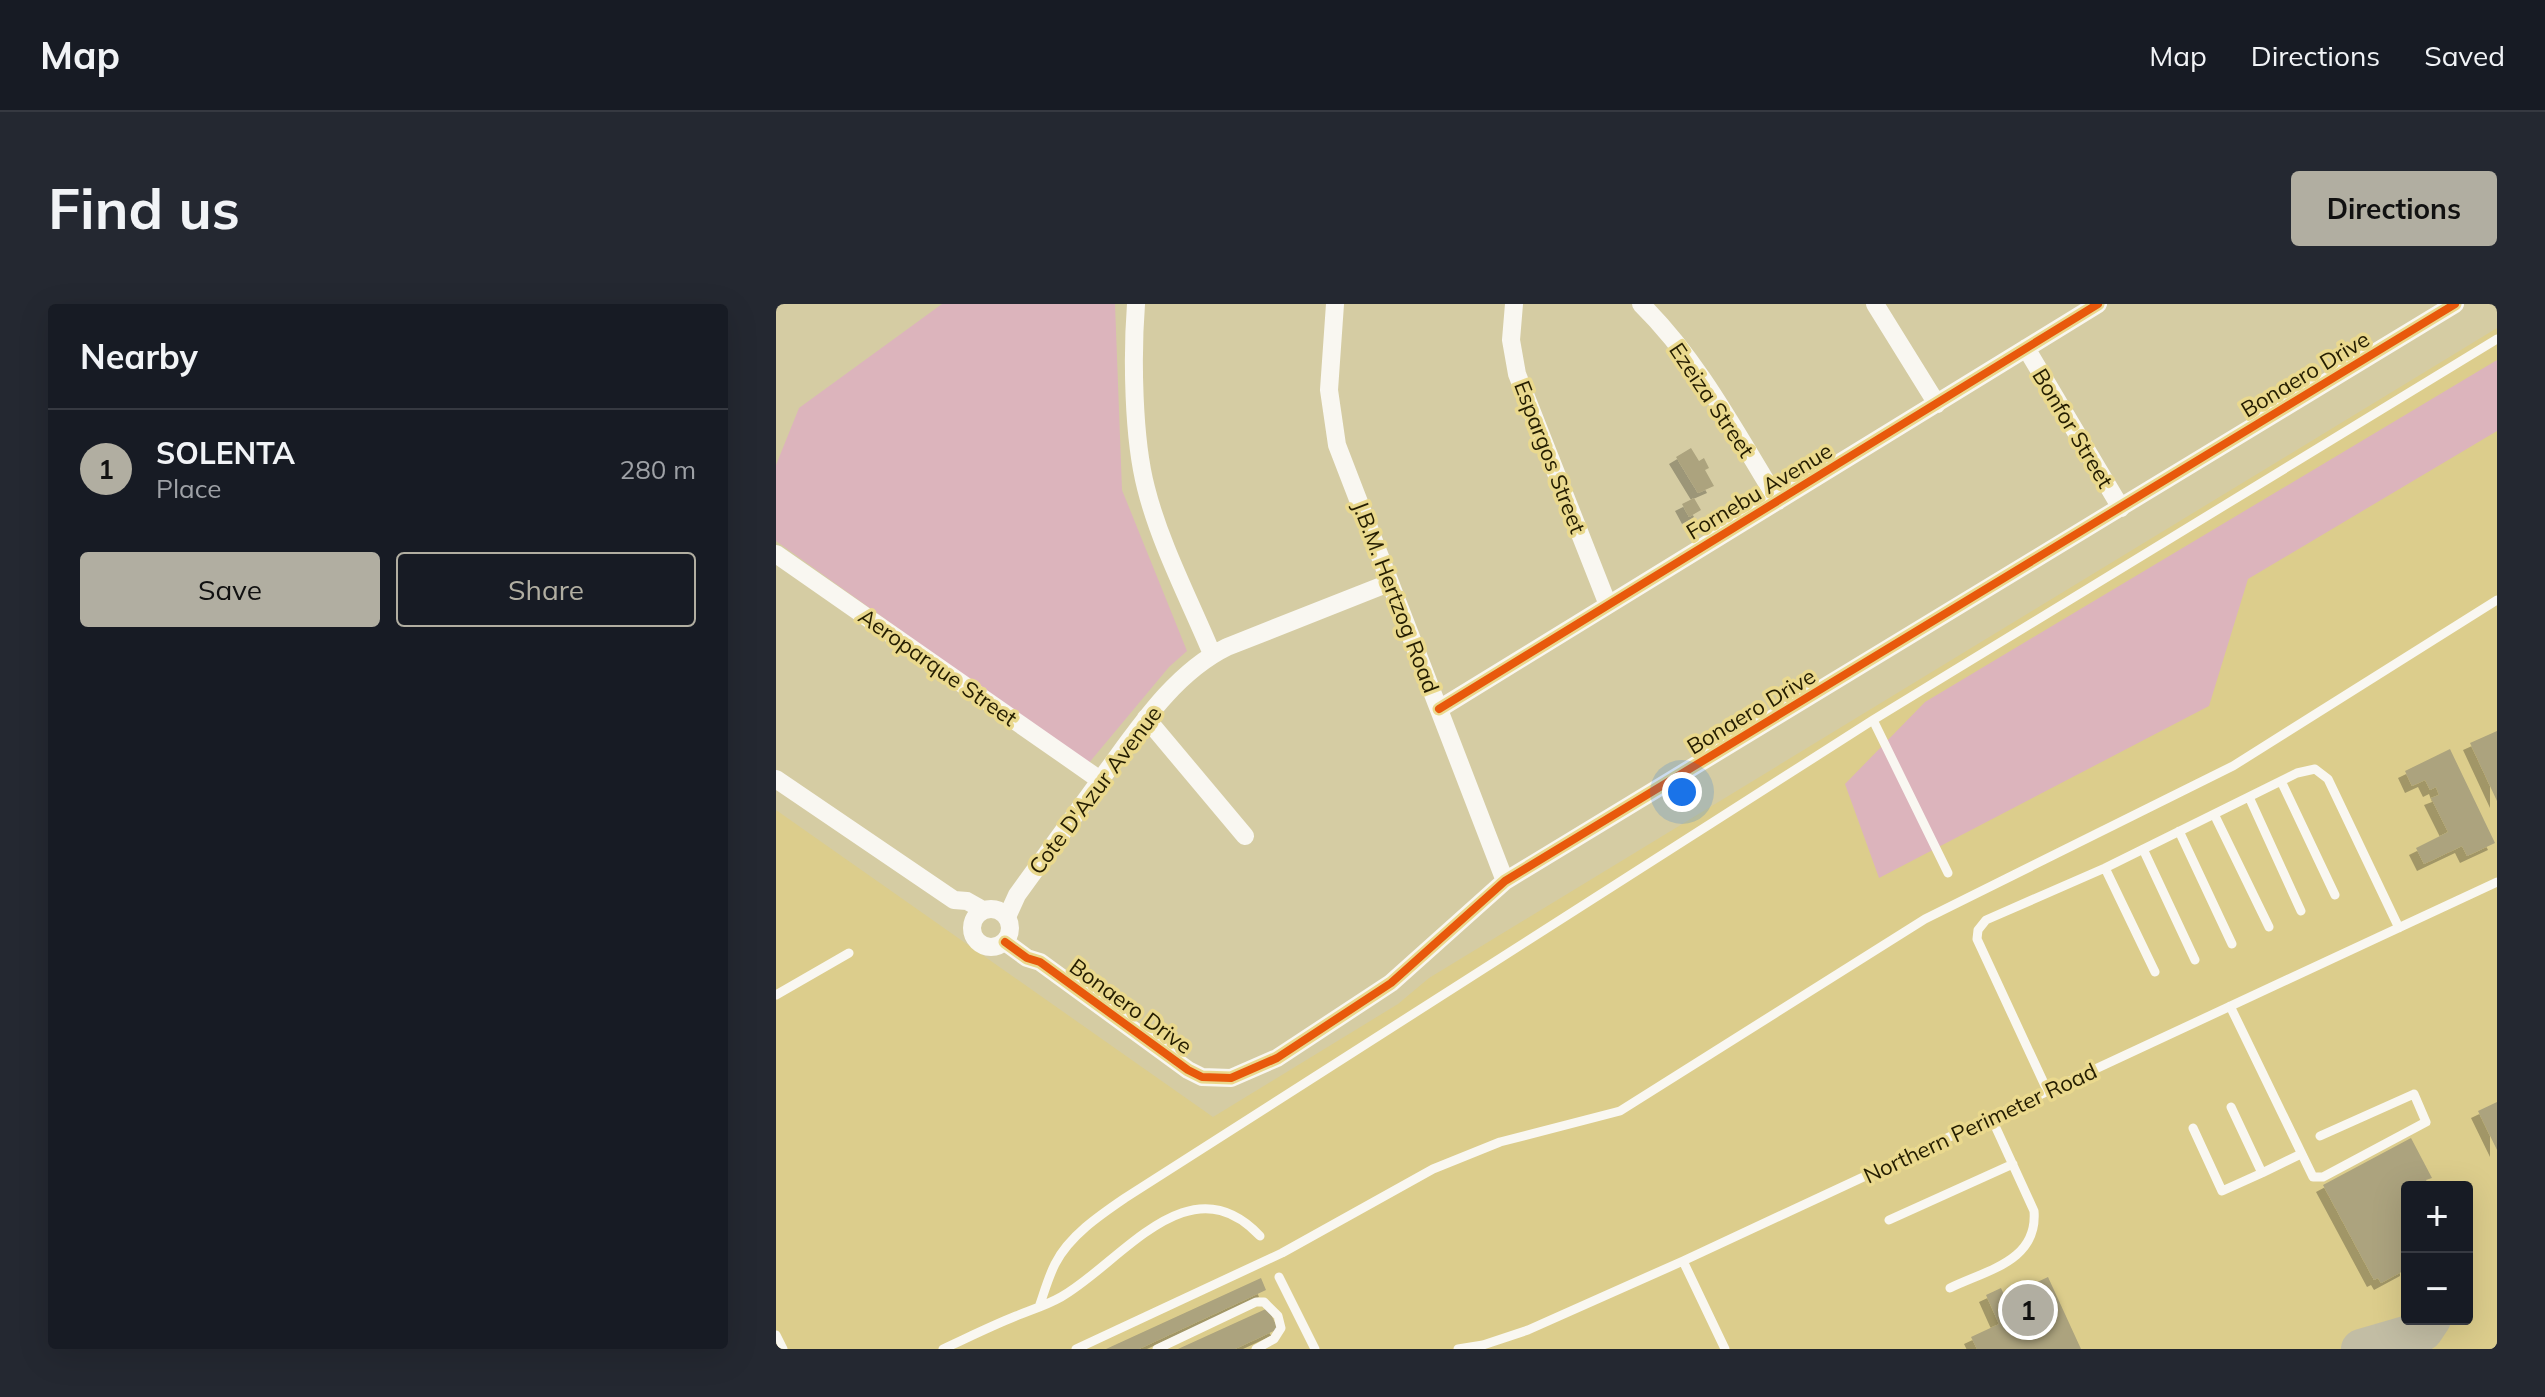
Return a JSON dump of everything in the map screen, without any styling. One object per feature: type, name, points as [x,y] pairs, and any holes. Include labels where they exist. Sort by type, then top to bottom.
[{"type":"street","points":[[1136,304],[1134,353],[1145,487],[1212,654]]},
{"type":"street","name":"J.B.M. Hertzog Road","points":[[1335,304],[1329,390],[1337,445],[1505,881]]},
{"type":"street","name":"Espargos Street","points":[[1514,304],[1511,340],[1517,374],[1608,605]]},
{"type":"street","name":"Ezeiza Street","points":[[1641,304],[1699,375],[1778,501]]},
{"type":"street","points":[[1875,304],[1937,404]]},
{"type":"street","name":"Bonaero Drive","points":[[776,779],[954,900],[960,911],[996,922],[1036,951],[1040,962],[1188,1070],[1202,1077],[1231,1078],[1277,1058],[1391,983],[1505,881],[2455,304]]},
{"type":"street","name":"Fornebu Avenue","points":[[1439,709],[2096,305]]},
{"type":"street","name":"Bonfor Street","points":[[2026,348],[2121,508]]},
{"type":"street","name":"Aeroparque Street","points":[[776,554],[1100,780]]},
{"type":"street","name":"Cote D'Azur Avenue","points":[[996,922],[1004,900],[1017,895],[1146,718],[1212,654],[1389,583]]},
{"type":"street","points":[[1146,718],[1245,836]]},
{"type":"lane","points":[[1039,1307],[1056,1262],[1101,1214],[1873,720],[2497,339]]},
{"type":"lane","points":[[1076,1349],[1282,1253],[1433,1169],[1500,1142],[1620,1111],[1925,919],[2233,766],[2497,600]]},
{"type":"lane","points":[[1873,720],[1948,873]]},
{"type":"lane","points":[[2048,1092],[1977,939],[1978,930],[1986,920],[2105,868],[2281,781],[2310,768],[2324,773],[2399,928]]},
{"type":"lane","points":[[2281,781],[2335,895]]},
{"type":"lane","points":[[2249,797],[2301,911]]},
{"type":"lane","points":[[2214,814],[2269,927]]},
{"type":"lane","points":[[2179,831],[2232,944]]},
{"type":"lane","points":[[2143,849],[2195,960]]},
{"type":"lane","points":[[2105,868],[2155,972]]},
{"type":"lane","name":"Northern Perimeter Road","points":[[1458,1349],[1483,1345],[1528,1330],[1683,1261],[2497,882]]},
{"type":"lane","points":[[776,995],[849,953]]},
{"type":"lane","points":[[2230,1006],[2313,1177],[2323,1177],[2426,1122],[2414,1094],[2320,1136]]},
{"type":"lane","points":[[2231,1107],[2262,1173]]},
{"type":"lane","points":[[1950,1288],[2019,1255],[2031,1241],[2035,1225],[2034,1211],[1991,1117]]},
{"type":"lane","points":[[2193,1128],[2222,1191],[2301,1154]]},
{"type":"lane","points":[[1889,1220],[2013,1164]]},
{"type":"lane","points":[[943,1349],[1061,1297],[1161,1221],[1182,1211],[1225,1212],[1251,1226],[1260,1236]]},
{"type":"lane","points":[[1683,1261],[1725,1349]]},
{"type":"lane","points":[[1279,1277],[1315,1349]]},
{"type":"lane","points":[[1157,1349],[1256,1302],[1264,1302],[1278,1316],[1281,1328],[1274,1339],[1256,1349]]},
{"type":"lane","points":[[776,1335],[783,1349]]},
{"type":"shaded area","points":[[942,304],[1115,304],[1122,490],[1187,651],[1169,667],[1088,764],[776,541],[776,465],[799,408]]},
{"type":"shaded area","points":[[2497,328],[2497,1349],[776,1349],[776,810],[1213,1117],[1398,1004],[1429,978]]},
{"type":"shaded area","points":[[2497,360],[2497,431],[2248,579],[2209,706],[1879,878],[1845,784],[1925,702]]},
{"type":"building","points":[[1691,448],[1699,461],[1704,458],[1709,468],[1705,470],[1714,486],[1698,493],[1676,457]]},
{"type":"building","points":[[1694,498],[1701,510],[1689,517],[1682,504]]},
{"type":"building","points":[[2497,731],[2497,801],[2470,743]]},
{"type":"building","points":[[2450,749],[2495,843],[2467,856],[2462,846],[2424,864],[2416,848],[2448,832],[2431,798],[2439,795],[2436,787],[2430,790],[2425,780],[2412,786],[2405,771]]},
{"type":"building","points":[[2497,1102],[2497,1150],[2478,1111]]},
{"type":"building","points":[[2411,1138],[2432,1178],[2427,1181],[2401,1181],[2401,1272],[2381,1283],[2378,1278],[2374,1280],[2323,1185]]},
{"type":"building","points":[[2048,1277],[2081,1349],[1977,1349],[1971,1337],[1999,1324],[1986,1295],[2001,1288],[2005,1297]]},
{"type":"building","points":[[1261,1278],[1266,1290],[1139,1349],[1106,1349]]},
{"type":"building","points":[[1268,1308],[1278,1329],[1235,1349],[1178,1349]]},
{"type":"taxiway","points":[[2361,1349],[2423,1331],[2427,1325]]},
{"type":"cycle path","points":[[1439,709],[2098,304]]},
{"type":"cycle path","points":[[1005,942],[1027,958],[1040,962],[1202,1077],[1231,1078],[1277,1058],[1391,983],[1505,881],[2455,304]]},
{"type":"place","name":"SOLENTA","points":[[2028,1310]]}]
